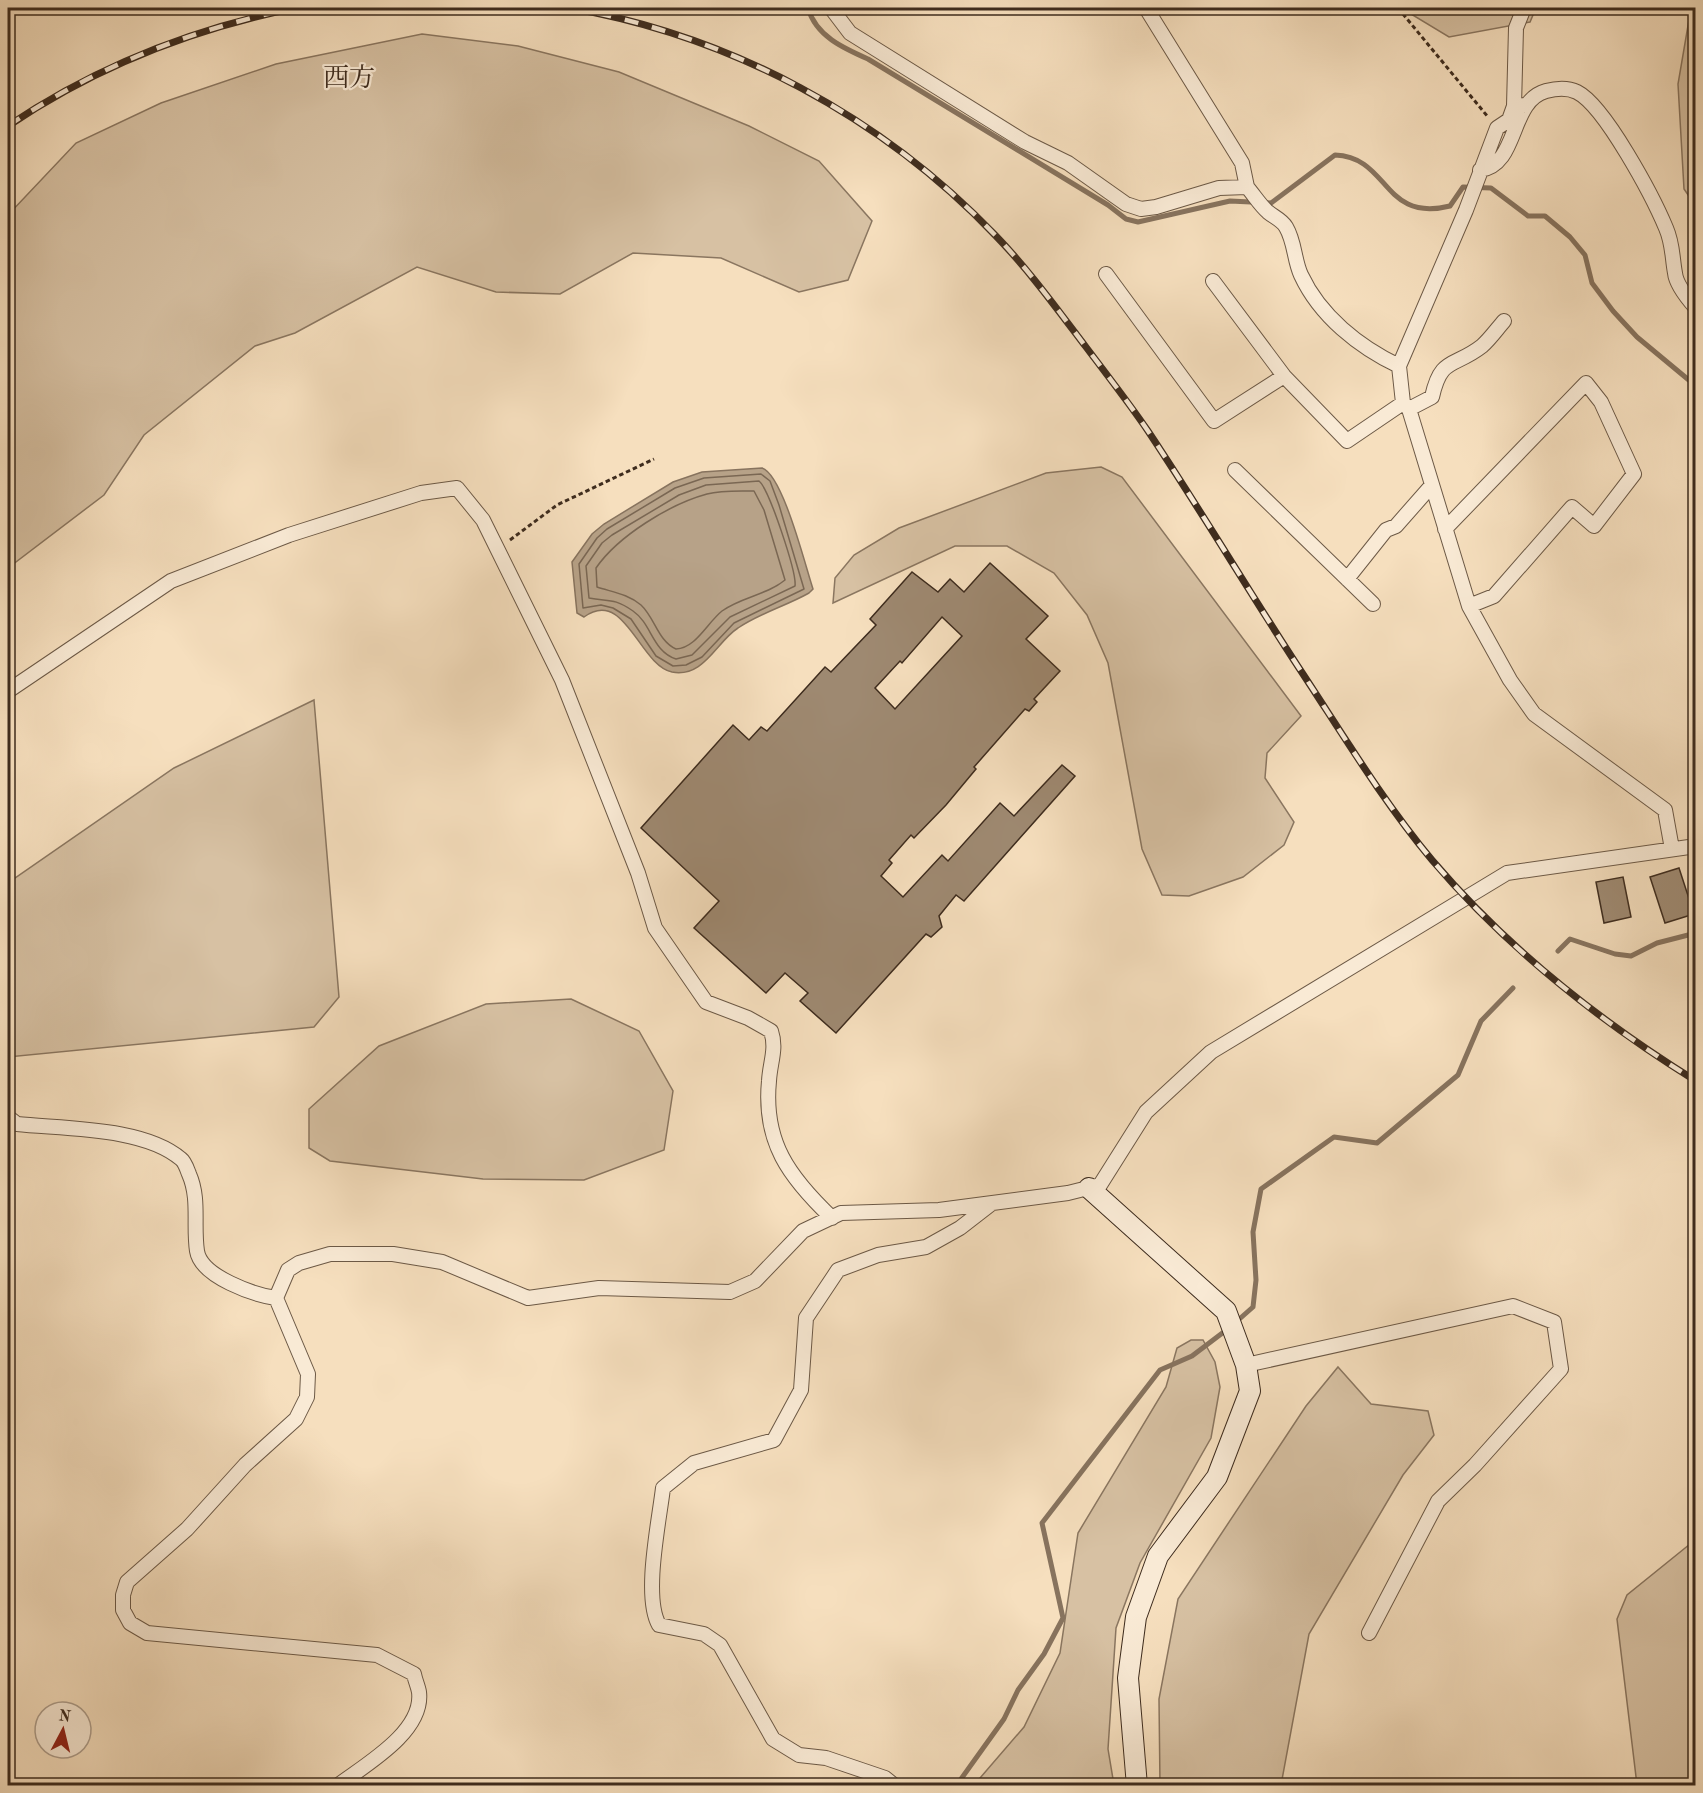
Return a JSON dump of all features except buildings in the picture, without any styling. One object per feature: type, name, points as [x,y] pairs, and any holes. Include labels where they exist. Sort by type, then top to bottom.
[{"type":"street","points":[[831,8],[850,33],[1025,142],[1068,163],[1126,204],[1141,209],[1156,207],[1218,188],[1249,190]]},
{"type":"street","points":[[1146,8],[1242,163],[1249,190],[1267,211],[1284,223],[1292,237],[1301,274],[1325,311],[1361,344],[1398,366]]},
{"type":"street","points":[[1480,170],[1489,169],[1500,160],[1520,105],[1516,28],[1524,8]]},
{"type":"street","points":[[1672,849],[1665,810],[1534,714],[1510,680],[1468,606],[1406,406],[1398,366],[1467,210],[1497,128],[1509,120],[1520,105],[1537,93],[1558,87],[1576,91],[1591,102],[1608,123],[1656,207],[1674,251],[1675,275],[1695,308]]},
{"type":"street","points":[[1106,274],[1214,421],[1284,376]]},
{"type":"street","points":[[1213,281],[1284,376],[1347,441],[1406,406],[1432,397],[1436,376],[1445,367],[1482,345],[1504,321]]},
{"type":"street","points":[[1445,529],[1586,383],[1601,402],[1634,474],[1594,526],[1572,507],[1494,596],[1468,606]]},
{"type":"street","points":[[1235,470],[1373,603]]},
{"type":"street","points":[[1347,579],[1386,530],[1396,526],[1432,485]]},
{"type":"street","points":[[8,691],[171,581],[289,535],[421,493],[457,488],[483,520],[562,680],[638,873],[655,928],[706,1002],[748,1018],[771,1031],[775,1044],[768,1103],[775,1146],[803,1190],[832,1218]]},
{"type":"street","points":[[337,1785],[394,1743],[414,1721],[420,1694],[414,1674],[377,1655],[147,1633],[130,1623],[123,1610],[123,1595],[127,1582],[187,1529],[245,1465],[296,1419],[307,1396],[308,1374],[276,1298],[288,1270],[299,1263],[330,1254],[393,1254],[441,1262],[528,1298],[598,1288],[730,1292],[755,1281],[803,1231],[841,1213],[939,1210],[1100,1185],[1146,1112],[1211,1052],[1507,873],[1695,846]]},
{"type":"street","points":[[8,1117],[17,1124],[125,1136],[163,1146],[183,1160],[195,1188],[197,1254],[213,1272],[252,1294],[276,1298]]},
{"type":"street","points":[[1089,1188],[1226,1311],[1246,1365],[1250,1391],[1217,1477],[1158,1556],[1136,1617],[1128,1678],[1137,1785]]},
{"type":"street","points":[[895,1785],[885,1778],[826,1758],[799,1755],[773,1739],[720,1645],[704,1634],[659,1625],[653,1614],[653,1569],[663,1488],[694,1463],[774,1440],[801,1390],[806,1318],[838,1270],[878,1255],[926,1247],[960,1228],[992,1203]]},
{"type":"street","points":[[1246,1365],[1513,1306],[1554,1322],[1561,1369],[1475,1465],[1438,1500],[1369,1633]]},
{"type":"path","points":[[1398,8],[1497,128]]},
{"type":"path","points":[[497,550],[557,505],[654,459]]},
{"type":"shaded area","points":[[1401,8],[1536,8],[1530,22],[1449,37]]},
{"type":"shaded area","points":[[1691,8],[1696,8],[1695,205],[1684,189],[1678,84]]},
{"type":"shaded area","points":[[422,34],[518,46],[619,72],[749,126],[819,161],[872,221],[848,280],[799,292],[721,258],[633,253],[560,294],[496,292],[417,267],[295,333],[255,346],[144,435],[104,495],[8,568],[8,215],[76,143],[161,103],[276,64]]},
{"type":"shaded area","points":[[1101,467],[1122,477],[1301,716],[1267,753],[1265,778],[1294,822],[1284,845],[1243,877],[1189,896],[1162,895],[1142,849],[1108,663],[1087,615],[1054,573],[1007,546],[955,546],[833,603],[835,578],[854,555],[899,528],[1046,473]]},
{"type":"shaded area","points":[[314,700],[339,997],[314,1027],[8,1057],[8,883],[174,768]]},
{"type":"shaded area","points":[[571,999],[639,1031],[673,1091],[664,1150],[584,1180],[483,1179],[330,1161],[309,1148],[309,1109],[379,1046],[486,1004]]},
{"type":"shaded area","points":[[1191,1340],[1203,1340],[1215,1362],[1220,1387],[1211,1438],[1140,1563],[1116,1628],[1108,1749],[1114,1785],[974,1785],[1024,1727],[1060,1653],[1078,1533],[1166,1387],[1177,1348]]},
{"type":"shaded area","points":[[1338,1367],[1371,1404],[1428,1411],[1434,1435],[1403,1475],[1309,1634],[1281,1785],[1160,1785],[1159,1699],[1178,1599],[1306,1406]]},
{"type":"shaded area","points":[[1695,1540],[1695,1785],[1637,1785],[1617,1619],[1627,1595]]},
{"type":"water","points":[[762,468],[770,474],[778,486],[785,503],[813,589],[809,593],[738,628],[709,658],[693,670],[683,672],[672,672],[660,666],[621,619],[610,612],[598,610],[584,617],[577,613],[572,562],[592,534],[604,524],[673,482],[702,472]]},
{"type":"waterway","points":[[808,8],[817,26],[832,40],[868,59],[1108,205],[1126,219],[1138,222],[1230,201],[1271,203],[1335,155],[1353,158],[1367,166],[1398,198],[1411,205],[1428,209],[1450,206],[1463,187],[1491,188],[1528,216],[1545,216],[1570,237],[1585,255],[1592,283],[1613,311],[1637,337],[1696,386]]},
{"type":"waterway","points":[[1558,951],[1570,939],[1615,954],[1631,956],[1657,943],[1696,933]]},
{"type":"waterway","points":[[1236,1322],[1253,1307],[1256,1280],[1253,1232],[1261,1189],[1334,1137],[1377,1143],[1458,1075],[1481,1021],[1513,988]]},
{"type":"waterway","points":[[956,1786],[1004,1719],[1018,1690],[1044,1654],[1063,1618],[1042,1523],[1160,1370],[1192,1356],[1229,1328]]},
{"type":"railway","points":[[8,126],[75,86],[146,53],[219,27],[295,8]]},
{"type":"railway","points":[[570,8],[630,21],[688,39],[745,61],[800,88],[853,119],[904,154],[951,193],[995,235],[1019,262],[1133,410],[1363,766],[1396,814],[1432,860],[1491,923],[1555,981],[1624,1033],[1696,1081]]},
{"type":"district","name":"西方","points":[[349,77]]}]
